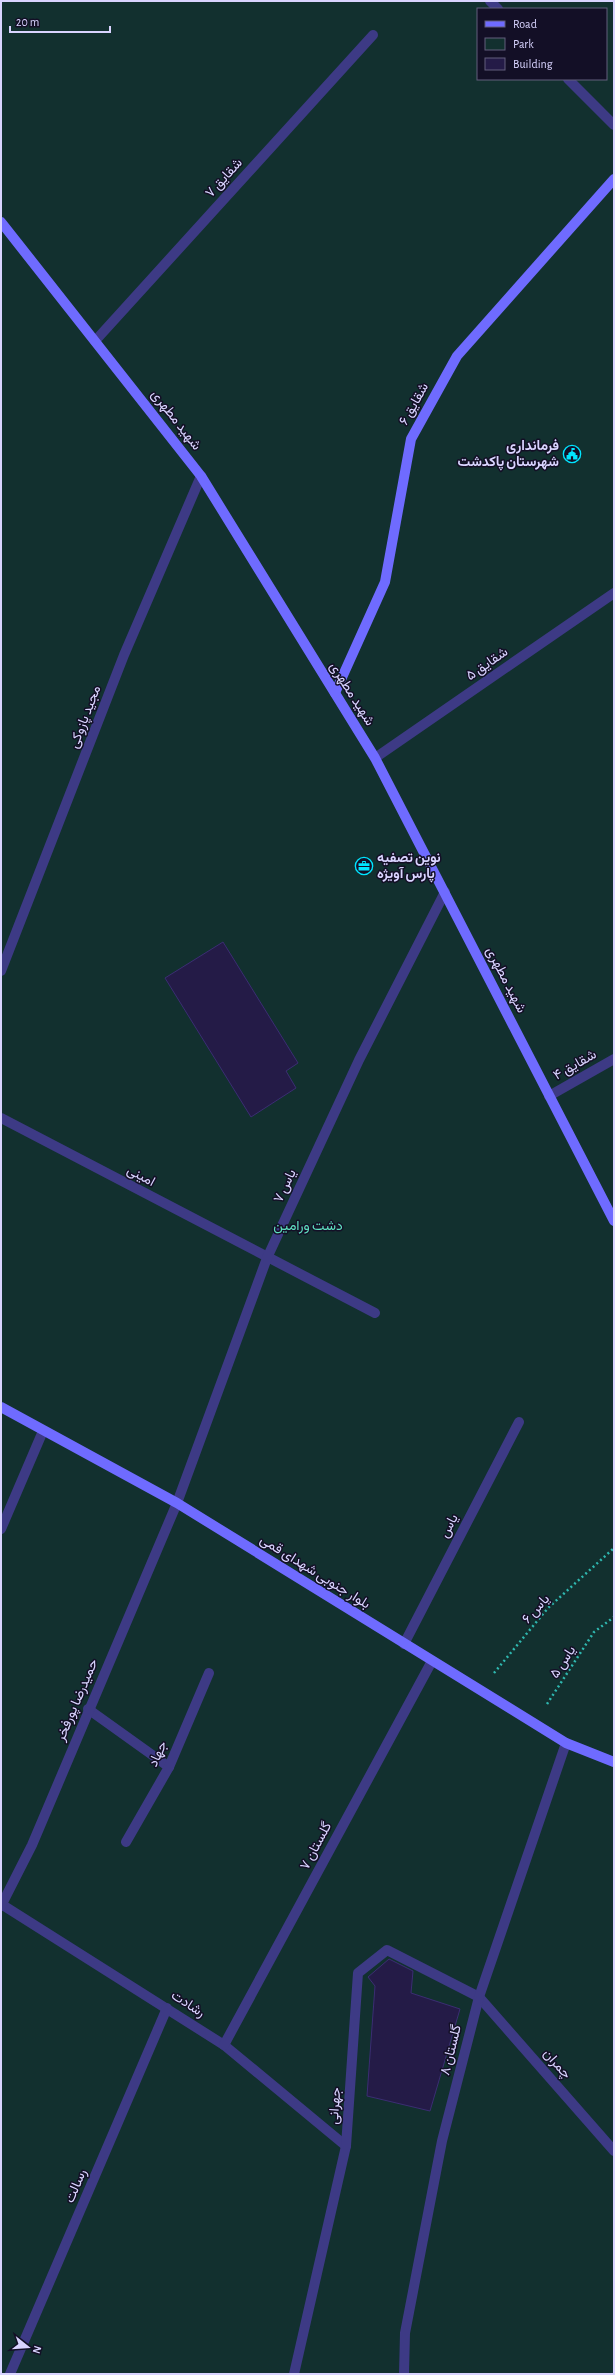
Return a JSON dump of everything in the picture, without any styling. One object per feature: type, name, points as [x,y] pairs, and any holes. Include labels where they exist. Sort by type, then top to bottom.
[{"type":"main road","name":"شقایق ۶","points":[[335,693],[385,582],[411,439],[456,356],[614,179]]},
{"type":"main road","name":"شهید مطهری","points":[[1,222],[201,476],[376,758],[614,1222]]},
{"type":"main road","name":"بلوار جنوبی شهدای قمی","points":[[1,1407],[177,1503],[566,1743],[614,1762]]},
{"type":"street","name":"شقایق ۷","points":[[95,341],[373,35]]},
{"type":"street","points":[[569,80],[614,125]]},
{"type":"street","name":"مجید پازوکی","points":[[1,971],[124,655],[201,476]]},
{"type":"street","name":"شقایق ۵","points":[[376,758],[614,593]]},
{"type":"street","name":"یاس ۷","points":[[177,1503],[267,1258],[359,1060],[445,892]]},
{"type":"street","name":"شقایق ۴","points":[[549,1096],[614,1059]]},
{"type":"street","name":"امینی","points":[[1,1118],[375,1313]]},
{"type":"street","name":"یاس","points":[[404,1644],[519,1422]]},
{"type":"street","points":[[1,1529],[43,1431]]},
{"type":"street","name":"حمیدرضا پورفخر","points":[[1,1905],[32,1845],[88,1709],[177,1503]]},
{"type":"street","name":"گلستان ۷","points":[[224,2045],[432,1661]]},
{"type":"street","name":"جهاد","points":[[126,1842],[169,1767],[209,1673]]},
{"type":"street","points":[[88,1709],[169,1767]]},
{"type":"street","name":"گلستان ۸","points":[[404,2374],[405,2332],[442,2140],[479,1996],[566,1743]]},
{"type":"street","name":"رشادت","points":[[1,1905],[224,2045],[346,2146]]},
{"type":"street","name":"جهرانی","points":[[294,2374],[346,2146],[358,1973],[387,1950],[479,1996]]},
{"type":"street","name":"چمران","points":[[479,1996],[614,2151]]},
{"type":"street","name":"رسالت","points":[[10,2374],[167,2008]]},
{"type":"path","name":"یاس ۶","points":[[480,1690],[548,1608],[614,1548]]},
{"type":"path","name":"یاس ۵","points":[[535,1724],[594,1632],[614,1617]]},
{"type":"green space","name":"دشت ورامین","points":[[1,1],[614,1],[614,2374],[1,2374]]},
{"type":"building","points":[[223,942],[298,1063],[286,1071],[296,1088],[251,1117],[165,978]]},
{"type":"building","points":[[389,1959],[413,1971],[411,1993],[460,2009],[430,2111],[367,2096],[375,1986],[368,1977]]},
{"type":"place","name":"فرمانداری شهرستان پاکدشت","points":[[572,454]]},
{"type":"place","name":"نوین تصفیه پارس آویژه","points":[[364,866]]}]
